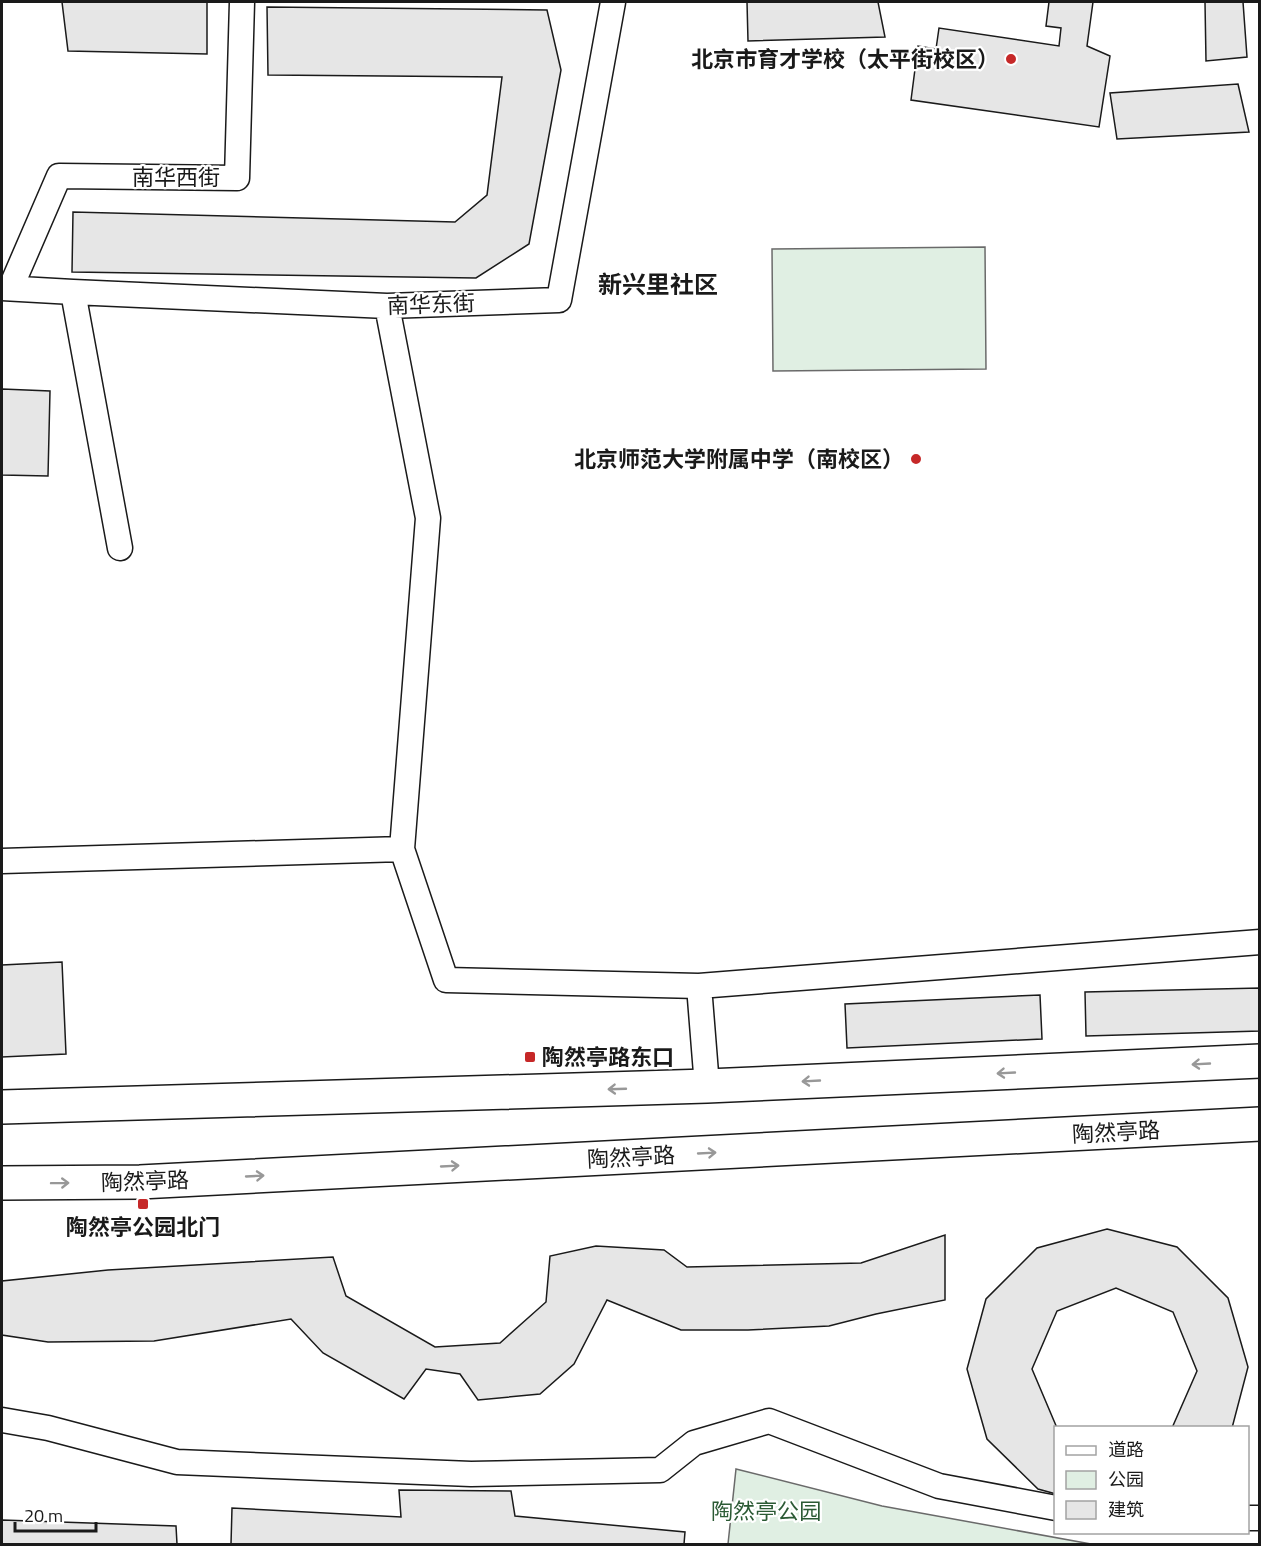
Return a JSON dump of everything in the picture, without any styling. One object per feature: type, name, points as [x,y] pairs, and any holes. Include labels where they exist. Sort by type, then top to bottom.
[{"type":"main road","points":[[2,1107],[707,1086],[1260,1061]]},
{"type":"main road","name":"陶然亭路","points":[[2,1183],[140,1182],[1260,1124]]},
{"type":"street","name":"南华西街","points":[[6,288],[59,176],[237,178],[242,2]]},
{"type":"street","name":"南华东街","points":[[6,288],[387,306],[559,300],[613,2]]},
{"type":"street","points":[[73,292],[120,548]]},
{"type":"street","points":[[387,306],[428,518],[402,849],[446,980],[699,986],[1260,942]]},
{"type":"street","points":[[2,861],[402,849]]},
{"type":"street","points":[[699,986],[707,1086]]},
{"type":"street","points":[[2,1420],[48,1428],[177,1462],[471,1474],[660,1470],[694,1443],[769,1421],[939,1486],[1054,1508]]},
{"type":"green space","points":[[985,247],[986,369],[773,371],[772,249]]},
{"type":"green space","name":"陶然亭公园","points":[[736,1469],[882,1506],[1091,1544],[728,1544]]},
{"type":"building","points":[[62,2],[207,2],[207,54],[68,51]]},
{"type":"building","points":[[747,2],[878,2],[885,37],[748,41]]},
{"type":"building","name":"北京市育才学校（太平街校区）","points":[[1049,2],[1093,2],[1087,46],[1110,56],[1099,127],[911,100],[918,46],[936,49],[939,28],[1059,46],[1061,28],[1046,26]]},
{"type":"building","points":[[1205,2],[1243,2],[1247,57],[1206,61]]},
{"type":"building","points":[[267,7],[547,10],[561,70],[529,244],[476,278],[72,272],[73,212],[455,222],[487,195],[502,77],[268,75]]},
{"type":"building","points":[[1238,84],[1249,132],[1117,139],[1110,93]]},
{"type":"building","points":[[2,389],[50,391],[48,476],[2,475]]},
{"type":"building","points":[[62,962],[66,1054],[2,1057],[2,965]]},
{"type":"building","points":[[1260,988],[1260,1031],[1086,1036],[1085,992]]},
{"type":"building","points":[[1040,995],[1042,1039],[847,1048],[845,1004]]},
{"type":"building","points":[[1107,1229],[1177,1247],[1228,1298],[1248,1367],[1233,1426],[1173,1426],[1197,1371],[1173,1312],[1116,1288],[1057,1311],[1032,1369],[1056,1426],[1054,1426],[1054,1493],[1038,1489],[987,1439],[967,1369],[986,1299],[1037,1248]]},
{"type":"building","points":[[945,1235],[945,1300],[829,1326],[748,1330],[681,1330],[607,1300],[574,1364],[540,1394],[478,1400],[460,1374],[426,1369],[404,1399],[323,1353],[291,1319],[154,1341],[48,1342],[2,1335],[2,1281],[108,1270],[333,1257],[346,1296],[435,1347],[500,1343],[546,1302],[550,1256],[596,1246],[664,1250],[687,1267],[861,1263]]},
{"type":"building","points":[[399,1490],[511,1491],[515,1516],[685,1532],[684,1544],[231,1544],[232,1508],[401,1517]]},
{"type":"building","points":[[2,1520],[176,1526],[177,1544],[2,1544]]},
{"type":"place","name":"北京市育才学校（太平街校区）","points":[[1011,59]]},
{"type":"place","name":"北京师范大学附属中学（南校区）","points":[[916,459]]},
{"type":"place","name":"陶然亭路东口","points":[[530,1057]]},
{"type":"place","name":"陶然亭公园北门","points":[[143,1204]]},
{"type":"district","name":"新兴里社区","points":[[658,284]]}]
